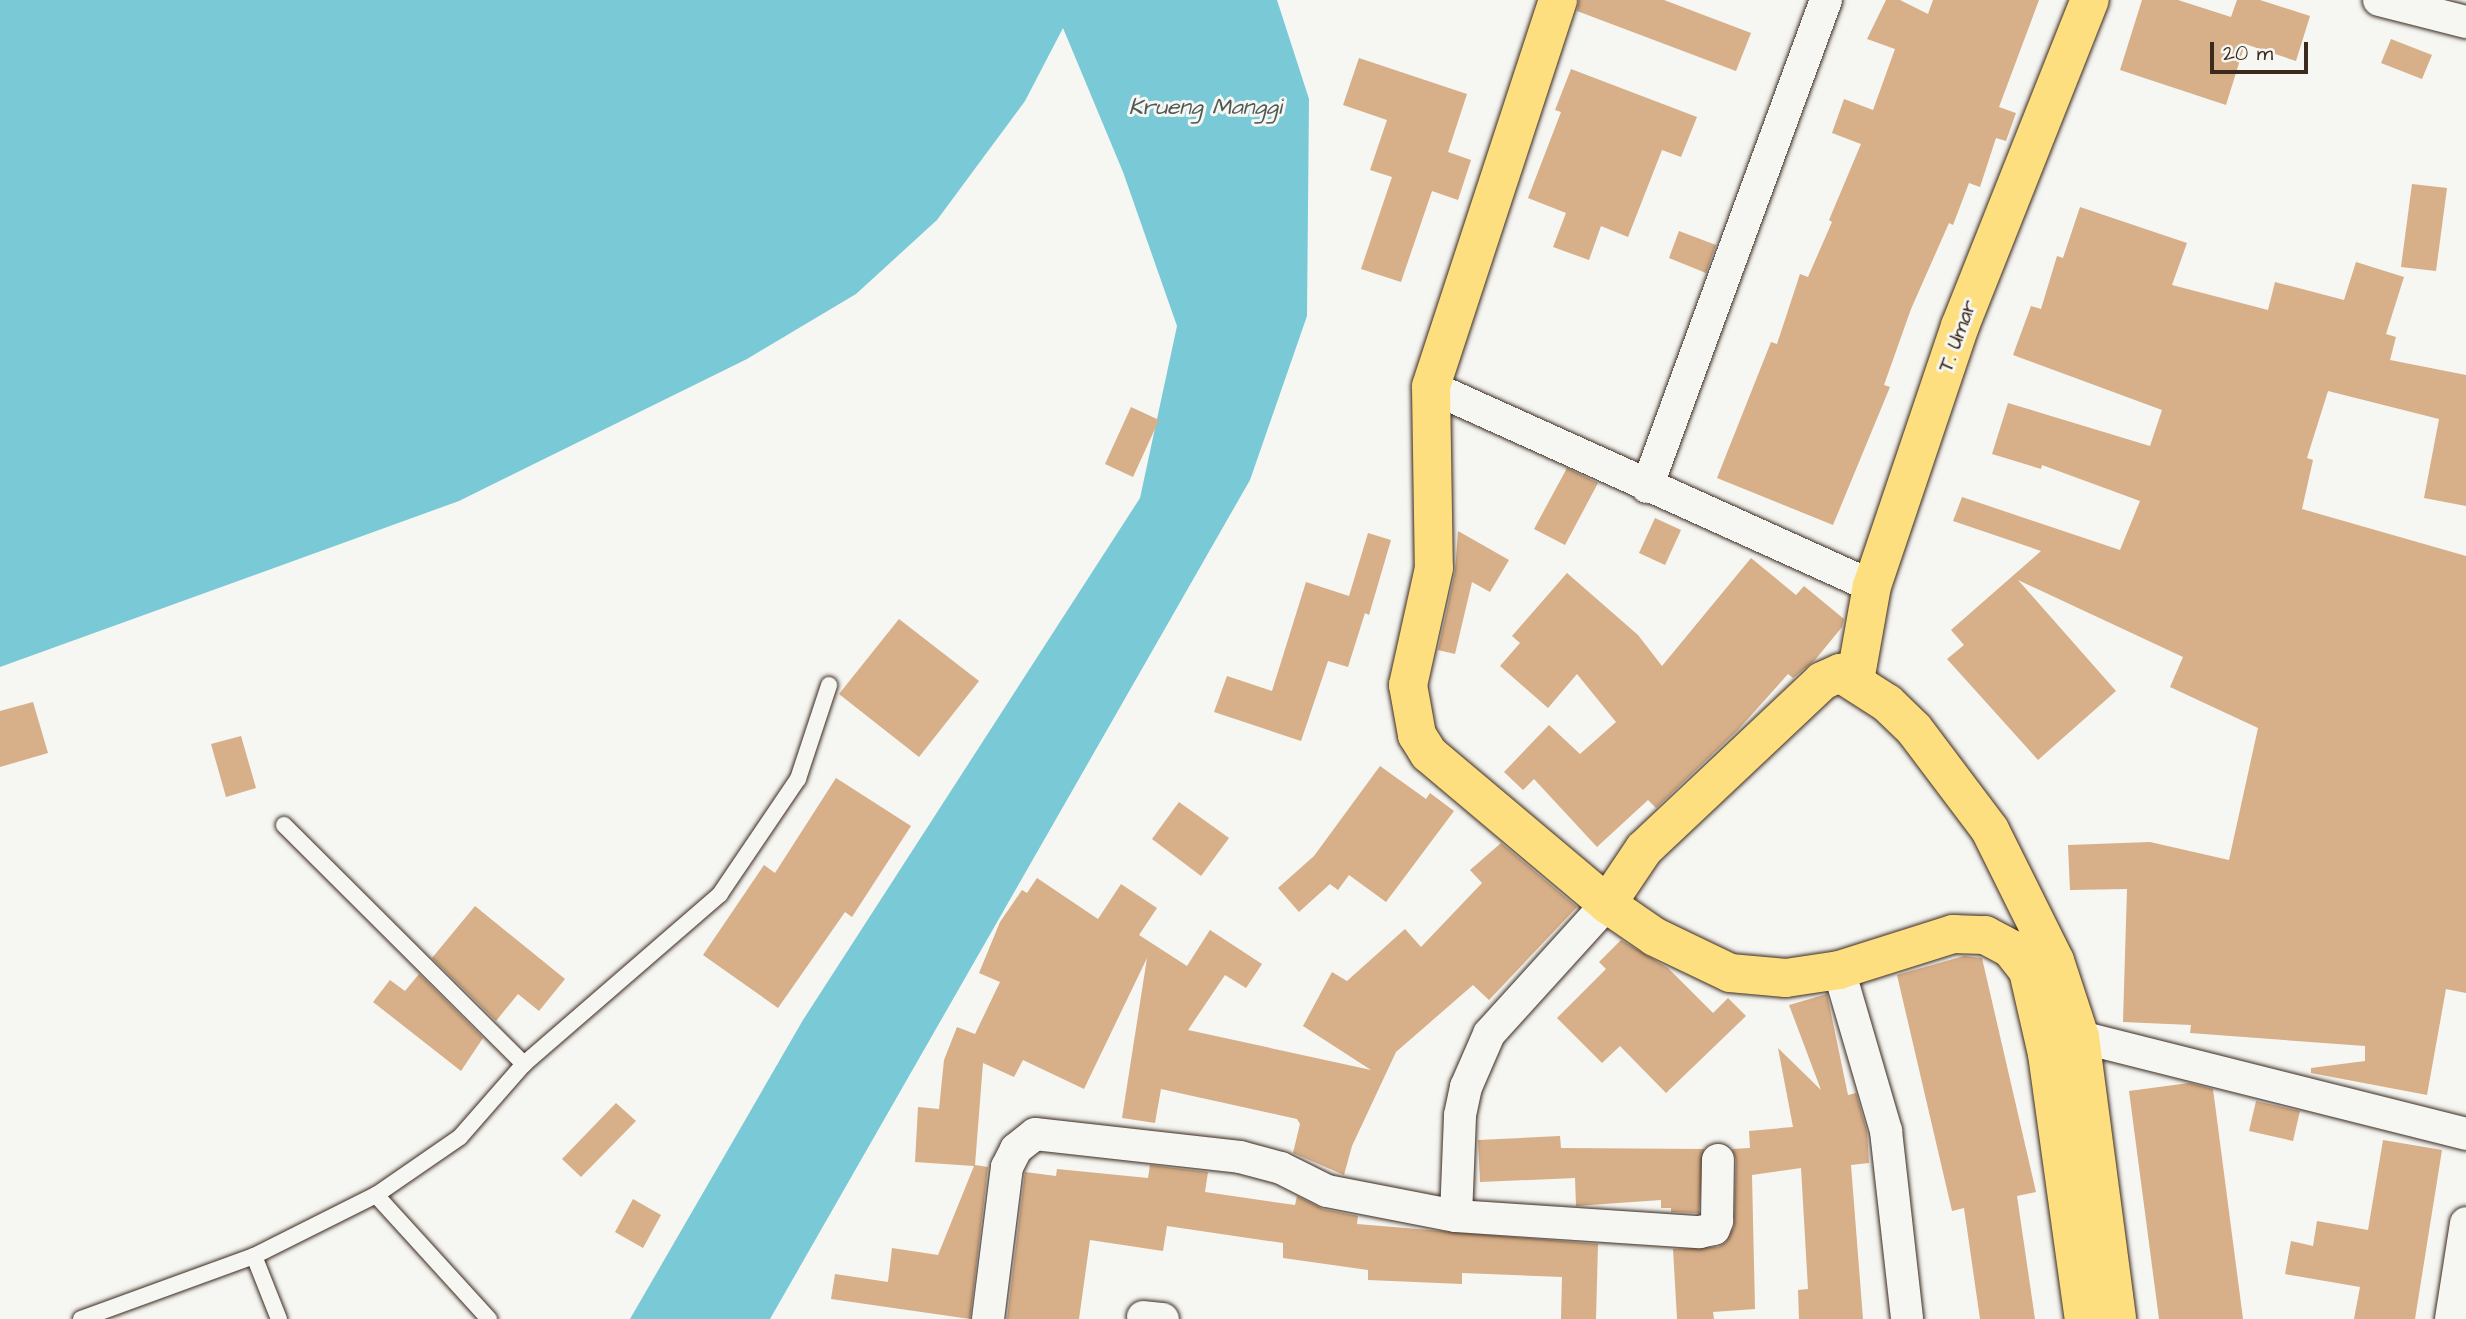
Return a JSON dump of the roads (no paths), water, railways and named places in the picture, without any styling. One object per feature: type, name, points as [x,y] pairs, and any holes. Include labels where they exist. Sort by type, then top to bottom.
[{"type":"main road","points":[[1558,0],[1431,387],[1434,568],[1408,685],[1417,735],[1429,754],[1607,904],[1655,937],[1730,973],[1786,978],[1839,970],[1953,934],[1992,937],[2020,958],[2032,986],[2047,1054],[2072,1210],[2084,1319]]},
{"type":"main road","name":"T. Umar","points":[[1855,681],[1872,586],[1960,326],[2090,0]]},
{"type":"main road","points":[[1607,904],[1644,849],[1822,681],[1840,673],[1887,702],[1914,729],[1990,830],[2055,961],[2080,1037],[2117,1319]]},
{"type":"street","points":[[1647,487],[1826,0]]},
{"type":"street","points":[[2379,0],[2466,22]]},
{"type":"street","points":[[1431,387],[1647,487],[1872,586]]},
{"type":"street","points":[[1456,1216],[1460,1115],[1466,1087],[1489,1034],[1607,904]]},
{"type":"street","points":[[1839,970],[1886,1131],[1907,1319]]},
{"type":"street","points":[[2080,1037],[2466,1134]]},
{"type":"street","points":[[988,1319],[1007,1167],[1021,1143],[1035,1134],[1240,1157],[1281,1168],[1327,1191],[1456,1216],[1710,1231],[1718,1216],[1718,1160]]},
{"type":"street","points":[[2451,1319],[2465,1236]]},
{"type":"lane","points":[[81,1319],[254,1256],[376,1195],[460,1136],[524,1064],[720,894],[797,779],[829,685]]},
{"type":"lane","points":[[284,825],[524,1064]]},
{"type":"lane","points":[[376,1195],[489,1319]]},
{"type":"lane","points":[[254,1256],[279,1319]]},
{"type":"water","name":"Krueng Manggi","points":[[0,0],[1277,0],[1309,99],[1307,316],[1250,480],[770,1319],[630,1319],[803,1020],[1140,498],[1177,326],[1123,172],[1063,28],[1025,101],[937,220],[856,294],[747,359],[459,501],[0,667]]}]
